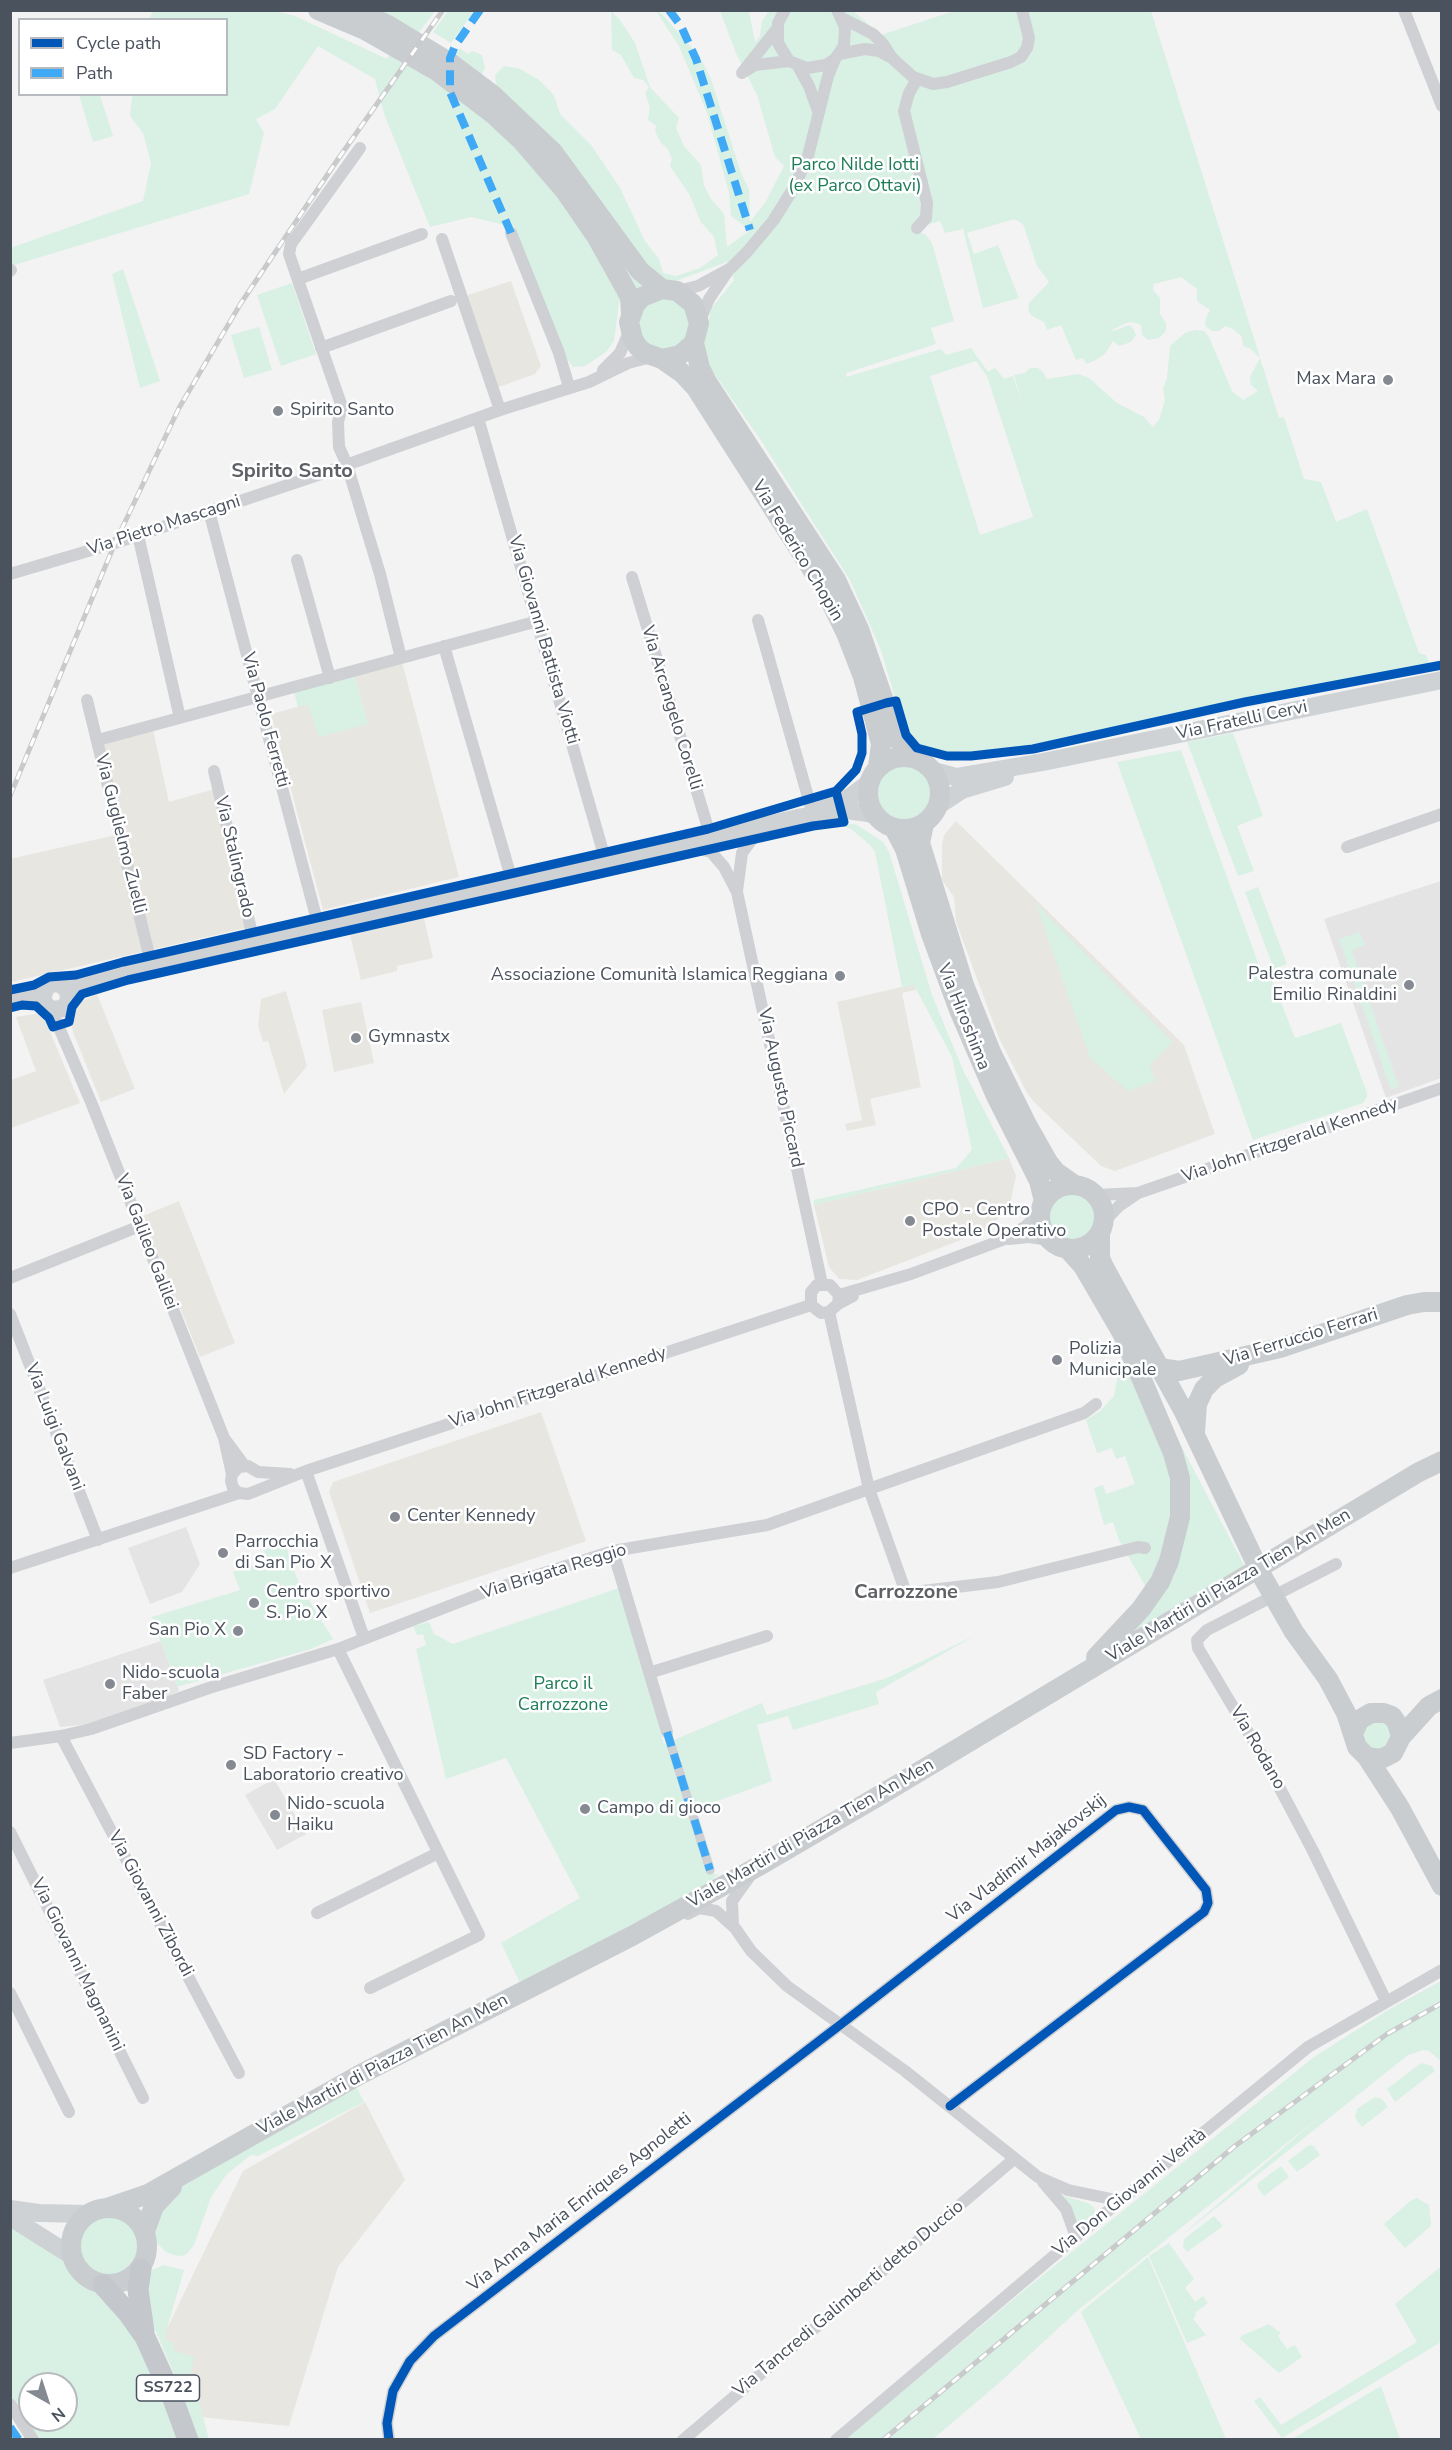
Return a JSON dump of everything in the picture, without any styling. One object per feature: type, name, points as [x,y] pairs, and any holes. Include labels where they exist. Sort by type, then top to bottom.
[{"type":"highway","name":"Viale Martiri di Piazza Tien An Men","points":[[141,2269],[138,2290],[145,2337]]},
{"type":"highway","name":"Viale Martiri di Piazza Tien An Men","points":[[103,2285],[128,2313],[145,2337],[188,2439]]},
{"type":"main road","name":"Via Federico Chopin","points":[[318,10],[349,15],[389,43],[437,71],[493,114],[522,141],[551,162],[586,196],[634,264],[669,290],[693,304],[699,323],[694,342],[700,368],[836,580],[863,638],[897,738],[910,757]]},
{"type":"main road","name":"Via Federico Chopin","points":[[551,162],[609,256],[630,297],[630,322],[638,347],[682,373],[696,388],[824,588],[846,633],[863,677],[881,744],[873,775]]},
{"type":"main road","points":[[630,322],[642,297],[669,290]]},
{"type":"main road","points":[[658,358],[680,355],[694,342]]},
{"type":"main road","name":"Via Fratelli Cervi","points":[[910,757],[934,771],[956,777],[1043,762],[1442,680]]},
{"type":"main road","points":[[11,1000],[55,997],[90,983],[254,942],[761,827],[850,797],[873,775],[897,758],[910,757]]},
{"type":"main road","name":"Via Fratelli Cervi","points":[[924,824],[933,816],[939,805],[962,789],[996,780],[1043,762]]},
{"type":"main road","points":[[934,771],[941,793],[939,805]]},
{"type":"main road","points":[[873,775],[869,804],[880,820],[894,828],[905,829],[924,824]]},
{"type":"main road","points":[[805,814],[847,810],[874,814]]},
{"type":"main road","name":"Via Hiroshima","points":[[924,824],[920,843],[964,985],[992,1052],[1026,1123],[1056,1172],[1073,1184],[1086,1187],[1096,1195],[1103,1207],[1100,1258],[1195,1436],[1263,1576],[1294,1632],[1328,1679],[1347,1713],[1357,1748],[1367,1757],[1400,1808],[1442,1886]]},
{"type":"main road","name":"Via Hiroshima","points":[[894,828],[905,849],[931,934],[959,1010],[996,1096],[1039,1181],[1044,1232],[1083,1266],[1197,1465],[1224,1497]]},
{"type":"main road","points":[[1042,1207],[1056,1189],[1073,1184]]},
{"type":"main road","points":[[1058,1244],[1086,1246],[1102,1228]]},
{"type":"main road","name":"Via Ferruccio Ferrari","points":[[1160,1368],[1179,1371],[1280,1348],[1407,1305],[1442,1302]]},
{"type":"main road","points":[[1075,1678],[1118,1636],[1156,1589],[1169,1561],[1180,1517],[1180,1478],[1173,1453],[1123,1335]]},
{"type":"main road","name":"Via Hiroshima","points":[[1195,1436],[1197,1404],[1209,1383],[1237,1366],[1280,1348]]},
{"type":"main road","name":"Viale Martiri di Piazza Tien An Men","points":[[1419,1472],[1442,1455]]},
{"type":"main road","name":"Viale Martiri di Piazza Tien An Men","points":[[88,2214],[148,2194],[361,2074],[632,1936],[757,1867],[1419,1472],[1442,1461]]},
{"type":"main road","points":[[1419,1472],[1442,1467]]},
{"type":"main road","name":"Via Hiroshima","points":[[1328,1679],[1355,1704],[1392,1716],[1397,1723],[1397,1745],[1392,1774],[1400,1808]]},
{"type":"main road","points":[[1353,1734],[1359,1720],[1378,1713],[1399,1713],[1435,1702]]},
{"type":"main road","points":[[1367,1757],[1381,1759],[1397,1745],[1435,1702]]},
{"type":"main road","name":"Viale Martiri di Piazza Tien An Men","points":[[141,2269],[148,2250],[145,2231],[154,2206],[189,2170]]},
{"type":"main road","points":[[107,2208],[130,2213],[145,2231]]},
{"type":"main road","points":[[10,2209],[39,2213],[88,2214]]},
{"type":"main road","points":[[72,2256],[73,2233],[88,2214]]},
{"type":"main road","points":[[10,2217],[72,2256]]},
{"type":"main road","name":"Viale Martiri di Piazza Tien An Men","points":[[72,2256],[83,2275],[103,2285]]},
{"type":"main road","points":[[103,2285],[124,2282],[141,2269]]},
{"type":"street","points":[[785,11],[777,29],[742,73],[755,65],[793,63],[817,68],[837,56],[865,49],[879,51],[892,58],[916,79],[933,84],[947,82],[1016,60],[1029,44],[1029,33],[1022,10]]},
{"type":"street","points":[[1404,10],[1442,106]]},
{"type":"street","points":[[840,14],[873,34],[892,58]]},
{"type":"street","points":[[699,323],[709,299],[730,268],[762,236],[795,186],[808,156],[818,111],[846,36],[840,14]]},
{"type":"street","points":[[777,29],[778,43],[809,86],[818,111]]},
{"type":"street","points":[[916,79],[904,111],[927,197],[926,218],[916,228]]},
{"type":"street","points":[[360,148],[291,244],[289,254],[342,407],[338,422],[339,447],[380,574],[401,658]]},
{"type":"street","points":[[511,233],[559,353],[569,387]]},
{"type":"street","points":[[298,279],[422,234]]},
{"type":"street","points":[[442,239],[500,410]]},
{"type":"street","points":[[669,290],[698,286],[730,268]]},
{"type":"street","points":[[321,348],[451,301]]},
{"type":"street","name":"Via Pietro Mascagni","points":[[589,382],[612,363],[620,353],[630,322]]},
{"type":"street","name":"Via Pietro Mascagni","points":[[10,574],[138,535],[346,465],[500,410],[589,382],[628,363],[658,358]]},
{"type":"street","name":"Via Giovanni Battista Viotti","points":[[478,418],[606,862]]},
{"type":"street","name":"Via Paolo Ferretti","points":[[209,511],[319,928]]},
{"type":"street","points":[[138,535],[180,718]]},
{"type":"street","points":[[297,560],[330,678]]},
{"type":"street","name":"Via Arcangelo Corelli","points":[[632,577],[711,838]]},
{"type":"street","points":[[758,620],[805,814]]},
{"type":"street","points":[[98,741],[538,621]]},
{"type":"street","points":[[444,646],[513,884]]},
{"type":"street","name":"Via Guglielmo Zuelli","points":[[87,700],[152,967]]},
{"type":"street","name":"Via Stalingrado","points":[[214,771],[254,942]]},
{"type":"street","points":[[1347,847],[1442,814]]},
{"type":"street","name":"Via Augusto Piccard","points":[[737,892],[742,853],[761,827]]},
{"type":"street","name":"Via Augusto Piccard","points":[[683,845],[711,852],[724,867],[737,892],[822,1284]]},
{"type":"street","name":"Via Galileo Galilei","points":[[55,997],[67,1045],[224,1438],[234,1484]]},
{"type":"street","name":"Via John Fitzgerald Kennedy","points":[[1102,1228],[1119,1206],[1138,1193],[1442,1088]]},
{"type":"street","name":"Via John Fitzgerald Kennedy","points":[[1096,1195],[1138,1193]]},
{"type":"street","points":[[1042,1207],[1026,1226],[1005,1239],[892,1279],[835,1303],[821,1312],[811,1305],[811,1292],[822,1284],[834,1287],[835,1303],[868,1489],[906,1593],[998,1582],[1138,1546],[1145,1548]]},
{"type":"street","points":[[10,1278],[140,1226]]},
{"type":"street","points":[[1005,1239],[1029,1237],[1058,1244]]},
{"type":"street","name":"Via John Fitzgerald Kennedy","points":[[234,1484],[248,1494],[306,1471],[811,1305]]},
{"type":"street","name":"Via Luigi Galvani","points":[[10,1314],[98,1540]]},
{"type":"street","name":"Via Brigata Reggio","points":[[10,1743],[61,1736],[109,1723],[209,1688],[338,1649],[485,1592],[613,1551],[767,1525],[1084,1413],[1096,1404]]},
{"type":"street","name":"Via Galileo Galilei","points":[[224,1438],[244,1465]]},
{"type":"street","name":"Via John Fitzgerald Kennedy","points":[[10,1568],[205,1504],[234,1484],[239,1467],[244,1465],[258,1472],[281,1475],[306,1471]]},
{"type":"street","points":[[306,1471],[364,1638]]},
{"type":"street","points":[[256,1490],[260,1481],[258,1472]]},
{"type":"street","points":[[613,1551],[710,1870]]},
{"type":"street","name":"Via Rodano","points":[[1336,1564],[1207,1630],[1197,1640],[1202,1655],[1268,1764],[1386,2001]]},
{"type":"street","points":[[649,1673],[767,1636]]},
{"type":"street","points":[[338,1649],[479,1935],[370,1988]]},
{"type":"street","name":"Via Giovanni Zibordi","points":[[61,1736],[239,2073]]},
{"type":"street","name":"Via Vladimir Majakovskij","points":[[840,2025],[1116,1810],[1129,1807],[1143,1810],[1206,1890],[1208,1903],[1204,1912],[1197,1920],[950,2106]]},
{"type":"street","name":"Via Giovanni Magnanini","points":[[10,1832],[143,2098]]},
{"type":"street","points":[[317,1913],[438,1853]]},
{"type":"street","points":[[733,1926],[732,1901],[757,1867]]},
{"type":"street","points":[[632,1936],[666,1925],[699,1908],[716,1911],[733,1926],[751,1951],[787,1986],[950,2106],[1014,2159],[1038,2176],[1068,2190],[1121,2201]]},
{"type":"street","name":"Via Don Giovanni Verità","points":[[836,2439],[1076,2237],[1308,2047],[1442,1970]]},
{"type":"street","points":[[10,1993],[69,2112]]},
{"type":"street","name":"Via Anna Maria Enriques Agnoletti","points":[[388,2439],[387,2423],[393,2391],[410,2361],[434,2336],[840,2025]]},
{"type":"street","name":"Via Tancredi Galimberti detto Duccio","points":[[683,2439],[1014,2159]]},
{"type":"street","points":[[1038,2176],[1066,2209],[1076,2237]]},
{"type":"street","points":[[10,2404],[33,2439]]},
{"type":"shaded area","points":[[511,281],[541,366],[535,374],[493,389],[462,297]]},
{"type":"shaded area","points":[[401,658],[459,877],[323,910],[271,714],[308,704],[368,724],[353,672]]},
{"type":"shaded area","points":[[152,725],[169,802],[218,788],[250,927],[11,982],[10,859],[120,834],[98,740]]},
{"type":"shaded area","points":[[956,821],[1184,1045],[1215,1134],[1115,1171],[1101,1166],[1034,1102],[1027,1093],[999,1038],[956,922],[954,897],[942,880],[944,835]]},
{"type":"shaded area","points":[[1441,881],[1441,1078],[1386,1098],[1324,919]]},
{"type":"shaded area","points":[[424,918],[433,958],[397,966],[397,971],[361,980],[350,935]]},
{"type":"shaded area","points":[[914,984],[916,990],[902,993],[921,1087],[870,1099],[876,1125],[847,1131],[845,1124],[862,1120],[837,1002]]},
{"type":"shaded area","points":[[286,991],[307,1066],[284,1094],[268,1041],[263,1042],[258,1026],[261,999]]},
{"type":"shaded area","points":[[97,994],[135,1089],[101,1102],[71,1022],[76,1004]]},
{"type":"shaded area","points":[[361,1002],[374,1063],[334,1072],[322,1010]]},
{"type":"shaded area","points":[[42,1013],[80,1103],[11,1128],[11,1080],[36,1071],[16,1017]]},
{"type":"shaded area","points":[[1009,1158],[1016,1176],[1010,1205],[984,1231],[857,1280],[839,1279],[829,1267],[814,1205]]},
{"type":"shaded area","points":[[179,1201],[235,1343],[200,1357],[143,1216]]},
{"type":"shaded area","name":"Center Kennedy","points":[[541,1412],[586,1541],[370,1613],[329,1492],[333,1482]]},
{"type":"shaded area","points":[[186,1527],[200,1564],[182,1592],[150,1604],[128,1548]]},
{"type":"shaded area","name":"Nido-scuola Faber","points":[[161,1641],[179,1691],[126,1713],[89,1724],[60,1727],[43,1680]]},
{"type":"shaded area","name":"Nido-scuola Haiku","points":[[274,1779],[306,1834],[277,1850],[245,1795]]},
{"type":"shaded area","points":[[365,2102],[405,2180],[338,2267],[289,2426],[200,2417],[162,2339],[243,2171]]},
{"type":"green space","name":"Parco Nilde Iotti (ex Parco Ottavi)","points":[[153,11],[275,11],[295,16],[387,59],[406,29],[367,11],[435,11],[417,35],[454,59],[460,48],[467,54],[473,51],[482,55],[485,67],[483,73],[478,75],[497,90],[495,75],[504,66],[518,68],[538,79],[554,95],[560,114],[591,145],[620,188],[645,241],[659,259],[663,273],[676,276],[700,268],[718,255],[714,237],[701,222],[689,194],[670,166],[672,159],[655,131],[656,126],[648,120],[650,107],[645,93],[649,87],[643,80],[634,78],[621,55],[612,50],[611,11],[635,43],[650,87],[679,118],[676,128],[684,146],[701,165],[704,185],[711,199],[724,214],[727,247],[750,230],[731,216],[729,193],[707,113],[679,46],[656,11],[662,14],[700,57],[711,79],[742,176],[749,189],[750,222],[765,203],[784,166],[775,157],[757,95],[736,53],[720,11],[749,11],[755,42],[760,36],[762,21],[769,11],[853,11],[881,35],[954,11],[1151,11],[1279,418],[1284,417],[1304,479],[1321,482],[1336,522],[1367,509],[1419,653],[1426,655],[1431,667],[1259,699],[1033,749],[958,757],[921,750],[906,735],[881,650],[850,580],[760,439],[706,362],[704,341],[711,309],[734,280],[727,262],[619,302],[614,341],[606,352],[585,366],[573,367],[564,355],[513,227],[471,217],[430,227],[384,114],[375,79],[318,46],[275,109],[256,119],[264,133],[249,194],[11,266],[13,247],[143,201],[151,163],[143,133],[130,116],[132,96],[228,96],[228,18],[150,18]],"holes":[[[1014,219],[1023,224],[1037,266],[1049,282],[1029,303],[1028,310],[1032,316],[1044,322],[1047,330],[1061,325],[1076,360],[1083,358],[1086,364],[1105,354],[1113,341],[1119,346],[1131,342],[1136,335],[1129,325],[1112,330],[1126,323],[1133,322],[1141,325],[1142,335],[1148,340],[1159,338],[1166,331],[1166,323],[1160,314],[1160,298],[1153,290],[1154,284],[1181,277],[1197,289],[1197,301],[1210,310],[1205,325],[1211,331],[1219,331],[1225,326],[1233,329],[1242,337],[1243,346],[1251,349],[1260,358],[1250,377],[1251,385],[1258,391],[1243,400],[1232,391],[1209,337],[1204,331],[1195,330],[1185,333],[1170,346],[1167,378],[1163,389],[1165,400],[1159,420],[1153,427],[1144,417],[1117,403],[1089,378],[1078,374],[1047,379],[1038,368],[1030,368],[1025,373],[1014,375],[1023,406],[1013,376],[1004,379],[995,368],[988,372],[971,348],[946,355],[941,349],[846,377],[846,373],[936,344],[931,328],[954,321],[932,243],[925,234],[911,230],[940,221],[945,233],[963,229],[983,308],[1019,298],[998,245],[974,254],[967,233]],[[976,361],[987,376],[1033,517],[980,535],[930,376]]]},
{"type":"green space","points":[[448,11],[474,11],[451,43],[433,32]]},
{"type":"green space","points":[[79,96],[100,96],[113,136],[93,142]]},
{"type":"green space","points":[[123,269],[160,381],[140,388],[112,274]]},
{"type":"green space","points":[[292,283],[316,354],[281,366],[257,295]]},
{"type":"green space","points":[[664,298],[674,300],[682,306],[688,314],[690,324],[688,334],[682,342],[674,348],[664,350],[654,348],[646,342],[640,334],[638,324],[640,314],[646,306],[654,300]]},
{"type":"green space","points":[[259,327],[272,370],[244,378],[231,335]]},
{"type":"green space","points":[[353,672],[368,724],[319,737],[308,705],[298,707],[293,689]]},
{"type":"green space","points":[[1233,733],[1263,816],[1237,826],[1254,871],[1238,876],[1187,742]]},
{"type":"green space","points":[[1181,750],[1262,974],[1269,972],[1295,1038],[1341,1023],[1367,1093],[1363,1103],[1253,1140],[1117,762]]},
{"type":"green space","points":[[904,764],[915,766],[924,772],[930,781],[932,792],[930,803],[924,812],[915,818],[904,820],[893,818],[884,812],[878,803],[876,792],[878,781],[884,772],[893,766]]},
{"type":"green space","points":[[852,824],[883,842],[889,852],[932,995],[963,1070],[1009,1158],[814,1205],[814,1200],[956,1168],[972,1150],[952,1057],[914,985],[902,987],[875,852],[851,829],[840,825]]},
{"type":"green space","points":[[1258,887],[1287,964],[1274,969],[1245,892]]},
{"type":"green space","points":[[1036,904],[1173,1042],[1150,1065],[1155,1081],[1128,1091],[1090,1058]]},
{"type":"green space","points":[[1360,932],[1365,945],[1352,950],[1399,1087],[1391,1090],[1339,939]]},
{"type":"green space","points":[[1068,1193],[1078,1193],[1090,1200],[1097,1212],[1097,1222],[1090,1234],[1078,1241],[1068,1241],[1053,1230],[1049,1222],[1049,1212],[1060,1197]]},
{"type":"green space","points":[[1125,1357],[1174,1478],[1175,1519],[1148,1591],[1119,1540],[1113,1522],[1104,1525],[1094,1488],[1103,1485],[1106,1494],[1135,1484],[1125,1456],[1116,1459],[1112,1448],[1097,1453],[1086,1420],[1100,1411],[1114,1396],[1119,1370],[1117,1362]]},
{"type":"green space","points":[[1178,1440],[1245,1567],[1107,1654],[1143,1613],[1188,1491]]},
{"type":"green space","name":"San Pio X","points":[[282,1535],[299,1584],[333,1639],[311,1649],[177,1687],[152,1617],[240,1590],[233,1572],[267,1561],[264,1550]]},
{"type":"green space","name":"Parco il Carrozzone","points":[[619,1588],[664,1744],[762,1703],[767,1715],[887,1678],[976,1635],[876,1692],[879,1704],[793,1730],[788,1716],[757,1725],[772,1781],[696,1809],[714,1865],[714,1874],[719,1875],[714,1878],[714,1881],[521,1985],[501,1943],[580,1898],[506,1758],[446,1779],[416,1649],[426,1645],[423,1634],[417,1635],[413,1626],[429,1622],[434,1634],[453,1644]]},
{"type":"green space","points":[[1387,1721],[1393,1735],[1386,1748],[1376,1750],[1367,1746],[1363,1738],[1364,1727],[1367,1723]]},
{"type":"green space","points":[[1441,1981],[1441,2061],[1429,2051],[1423,2050],[1408,2055],[1176,2240],[1317,2119],[1077,2311],[998,2384],[933,2439],[844,2440],[1027,2288],[1314,2057],[1388,2010]]},
{"type":"green space","points":[[1421,2063],[1432,2066],[1435,2071],[1395,2102],[1387,2089]]},
{"type":"green space","points":[[357,2088],[364,2102],[258,2156],[251,2155],[227,2174],[211,2197],[194,2245],[187,2254],[173,2255],[157,2243],[153,2229],[156,2218],[183,2183]]},
{"type":"green space","points":[[1375,2097],[1382,2099],[1388,2107],[1362,2127],[1355,2118],[1357,2109]]},
{"type":"green space","points":[[1309,2145],[1314,2146],[1320,2155],[1297,2172],[1288,2161]]},
{"type":"green space","points":[[1281,2166],[1289,2177],[1264,2196],[1257,2187],[1258,2183]]},
{"type":"green space","points":[[1062,2195],[1090,2204],[1095,2209],[1094,2215],[1085,2223],[1076,2221]]},
{"type":"green space","points":[[1417,2198],[1429,2205],[1431,2226],[1405,2248],[1384,2224],[1409,2202]]},
{"type":"green space","points":[[110,2215],[128,2221],[136,2229],[142,2247],[136,2265],[128,2273],[110,2279],[92,2273],[84,2265],[78,2247],[84,2229],[92,2221]]},
{"type":"green space","points":[[1214,2216],[1223,2226],[1187,2252],[1183,2247],[1184,2239]]},
{"type":"green space","points":[[11,2225],[65,2257],[74,2273],[103,2295],[122,2315],[167,2395],[181,2439],[38,2439],[34,2432],[78,2432],[78,2372],[18,2372],[18,2407],[11,2396]]},
{"type":"green space","points":[[1169,2243],[1194,2279],[1185,2288],[1195,2302],[1203,2296],[1208,2303],[1195,2313],[1196,2316],[1193,2319],[1206,2335],[1187,2343],[1149,2256]]},
{"type":"green space","points":[[1148,2257],[1226,2439],[1141,2439],[1081,2312]]},
{"type":"green space","points":[[164,2265],[184,2270],[164,2339],[174,2343],[174,2351],[194,2357],[191,2373],[209,2439],[195,2439],[173,2372],[154,2327],[145,2281],[152,2270]]},
{"type":"green space","points":[[1441,2268],[1441,2342],[1282,2438],[1254,2401],[1260,2397],[1281,2425],[1417,2342],[1395,2304]]},
{"type":"green space","points":[[1269,2324],[1281,2333],[1278,2336],[1287,2349],[1295,2345],[1302,2357],[1279,2373],[1240,2339],[1241,2336]]},
{"type":"green space","points":[[1381,2386],[1400,2439],[1292,2439]]},
{"type":"railway","points":[[10,796],[115,543],[179,408],[241,303],[336,162],[443,10]]},
{"type":"railway","points":[[883,2440],[1235,2146],[1387,2034],[1442,2003]]},
{"type":"marked path","points":[[480,10],[455,46],[450,58],[450,92],[511,233]]},
{"type":"marked path","points":[[669,10],[681,26],[696,59],[750,230]]},
{"type":"marked path","points":[[667,1732],[710,1870]]},
{"type":"marked path","points":[[10,2427],[19,2440]]},
{"type":"cycle path","points":[[10,990],[34,985],[49,977],[76,975],[123,962],[708,829],[836,791],[856,770],[862,753],[862,734],[857,712],[886,703],[896,701],[906,735],[917,748],[947,756],[971,756],[1033,749],[1245,702],[1442,665]]},
{"type":"cycle path","points":[[10,1008],[22,1005],[36,1006],[49,1018],[53,1027],[69,1022],[72,1007],[82,994],[128,980],[813,826],[844,822],[836,791]]},
{"type":"cycle path","points":[[389,2440],[387,2423],[393,2391],[410,2361],[434,2336],[1116,1810],[1129,1807],[1143,1810],[1206,1890],[1208,1903],[1204,1912],[950,2106]]},
{"type":"place","name":"Max Mara","points":[[1388,380]]},
{"type":"place","name":"Spirito Santo","points":[[278,411]]},
{"type":"place","name":"Associazione Comunità Islamica Reggiana","points":[[840,976]]},
{"type":"place","name":"Palestra comunale Emilio Rinaldini","points":[[1409,985]]},
{"type":"place","name":"Gymnastx","points":[[356,1038]]},
{"type":"place","name":"CPO - Centro Postale Operativo","points":[[910,1221]]},
{"type":"place","name":"Polizia Municipale","points":[[1057,1360]]},
{"type":"place","name":"Center Kennedy","points":[[395,1517]]},
{"type":"place","name":"Parrocchia di San Pio X","points":[[223,1553]]},
{"type":"place","name":"Centro sportivo S. Pio X","points":[[254,1603]]},
{"type":"place","name":"San Pio X","points":[[238,1631]]},
{"type":"place","name":"Nido-scuola Faber","points":[[110,1684]]},
{"type":"place","name":"SD Factory - Laboratorio creativo","points":[[231,1765]]},
{"type":"place","name":"Campo di gioco","points":[[585,1809]]},
{"type":"place","name":"Nido-scuola Haiku","points":[[275,1815]]},
{"type":"district","name":"Spirito Santo","points":[[292,472]]},
{"type":"district","name":"Carrozzone","points":[[906,1593]]}]
